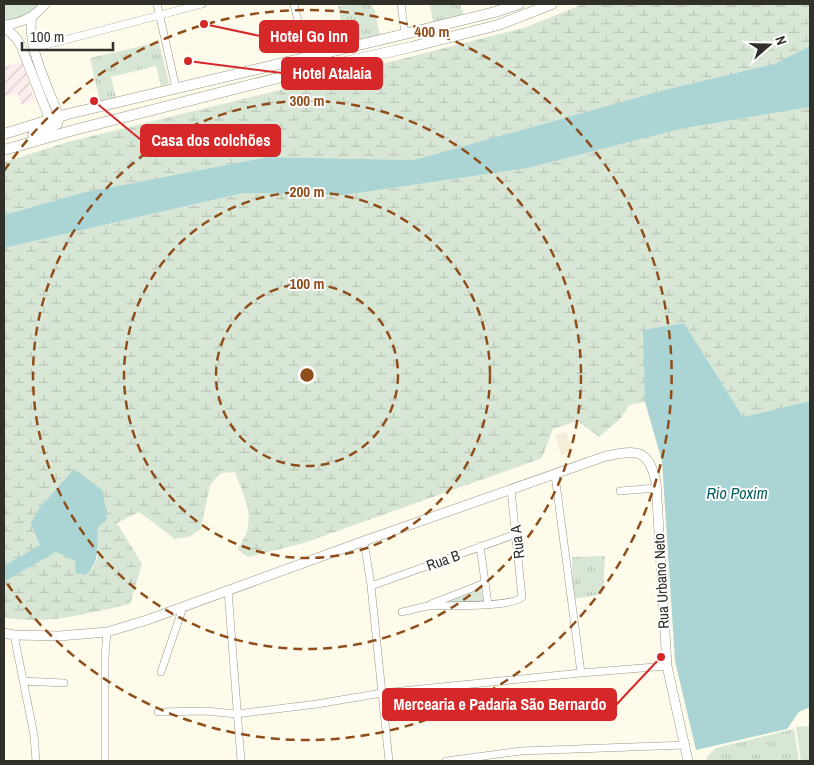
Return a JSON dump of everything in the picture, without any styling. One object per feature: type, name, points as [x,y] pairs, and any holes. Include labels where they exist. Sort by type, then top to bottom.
[{"type":"main road","points":[[4,134],[176,88],[405,34],[494,8],[519,4]]},
{"type":"main road","points":[[4,150],[74,130],[308,70],[411,48],[498,25],[552,4]]},
{"type":"main road","points":[[55,120],[74,130]]},
{"type":"main road","points":[[4,144],[42,132],[55,120]]},
{"type":"street","points":[[4,25],[18,23],[32,16],[45,4]]},
{"type":"street","points":[[157,4],[176,88]]},
{"type":"street","points":[[34,48],[202,4]]},
{"type":"street","points":[[294,4],[307,58]]},
{"type":"street","points":[[401,4],[405,34]]},
{"type":"street","points":[[32,16],[31,31],[34,48],[55,120]]},
{"type":"street","points":[[4,25],[21,46],[55,120]]},
{"type":"street","name":"Rua Urbano Neto","points":[[555,475],[606,456],[624,452],[638,453],[648,459],[652,466],[656,488],[667,666],[686,745],[688,761]]},
{"type":"street","points":[[4,633],[58,636],[106,632],[147,620],[364,541],[555,475],[582,672]]},
{"type":"street","points":[[620,491],[656,488]]},
{"type":"street","name":"Rua A","points":[[488,604],[520,600],[523,593],[511,490]]},
{"type":"street","name":"Rua B","points":[[371,586],[516,534]]},
{"type":"street","points":[[364,541],[371,586],[389,761]]},
{"type":"street","points":[[427,606],[488,604],[480,546]]},
{"type":"street","points":[[402,612],[427,606],[484,584]]},
{"type":"street","points":[[228,590],[241,761]]},
{"type":"street","points":[[161,672],[183,606]]},
{"type":"street","points":[[105,761],[106,632]]},
{"type":"street","points":[[14,635],[34,735],[36,761]]},
{"type":"street","points":[[158,712],[206,711],[236,714],[317,704],[382,693],[582,672],[667,666]]},
{"type":"street","points":[[23,680],[64,683]]},
{"type":"street","points":[[446,761],[541,750],[686,745]]},
{"type":"shaded area","points":[[22,62],[35,101],[22,105],[17,93],[4,97],[4,67]]},
{"type":"shaded area","points":[[566,432],[573,451],[561,455],[555,435]]},
{"type":"green space","points":[[4,4],[45,4],[40,9],[4,25]]},
{"type":"green space","points":[[371,4],[375,11],[380,36],[345,44],[338,6]]},
{"type":"green space","points":[[430,4],[460,4],[464,15],[433,22]]},
{"type":"green space","points":[[583,4],[810,4],[810,46],[774,64],[664,90],[414,160],[268,157],[81,193],[4,215],[4,162],[68,142],[527,27]]},
{"type":"green space","points":[[159,42],[169,84],[161,86],[156,66],[111,77],[116,98],[100,102],[90,58]]},
{"type":"green space","points":[[810,107],[810,401],[743,417],[684,323],[644,330],[645,402],[629,405],[621,418],[599,437],[578,421],[553,429],[542,458],[304,543],[248,557],[237,549],[244,539],[249,520],[246,502],[235,472],[221,473],[210,485],[201,529],[189,537],[175,539],[139,512],[117,523],[142,564],[130,604],[51,619],[35,620],[4,617],[4,582],[56,552],[92,569],[98,557],[98,527],[74,469],[40,507],[41,545],[4,566],[4,248],[243,193],[343,195],[680,129]]},
{"type":"green space","points":[[605,556],[603,594],[573,599],[572,557]]},
{"type":"green space","points":[[481,588],[484,601],[442,603]]},
{"type":"green space","points":[[810,726],[810,761],[801,761],[796,727]]},
{"type":"green space","points":[[794,729],[799,761],[707,761],[707,757],[716,748]]},
{"type":"water","points":[[810,46],[810,107],[680,129],[527,168],[343,195],[243,193],[4,248],[4,215],[81,193],[268,157],[414,160],[664,90],[774,64]]},
{"type":"water","name":"Rio Poxim","points":[[684,323],[743,417],[810,401],[810,707],[799,712],[787,729],[696,750],[675,661],[662,461],[645,402],[643,330]]},
{"type":"water","points":[[74,469],[103,491],[107,520],[98,527],[97,553],[94,565],[85,575],[76,573],[75,561],[56,552],[4,582],[4,566],[40,545],[31,523],[40,507]]},
{"type":"place","name":"Hotel Go Inn","points":[[204,24]]},
{"type":"place","name":"Hotel Atalaia","points":[[188,61]]},
{"type":"place","name":"Casa dos colchões","points":[[94,101]]},
{"type":"place","name":"Mercearia e Padaria São Bernardo","points":[[661,657]]}]
